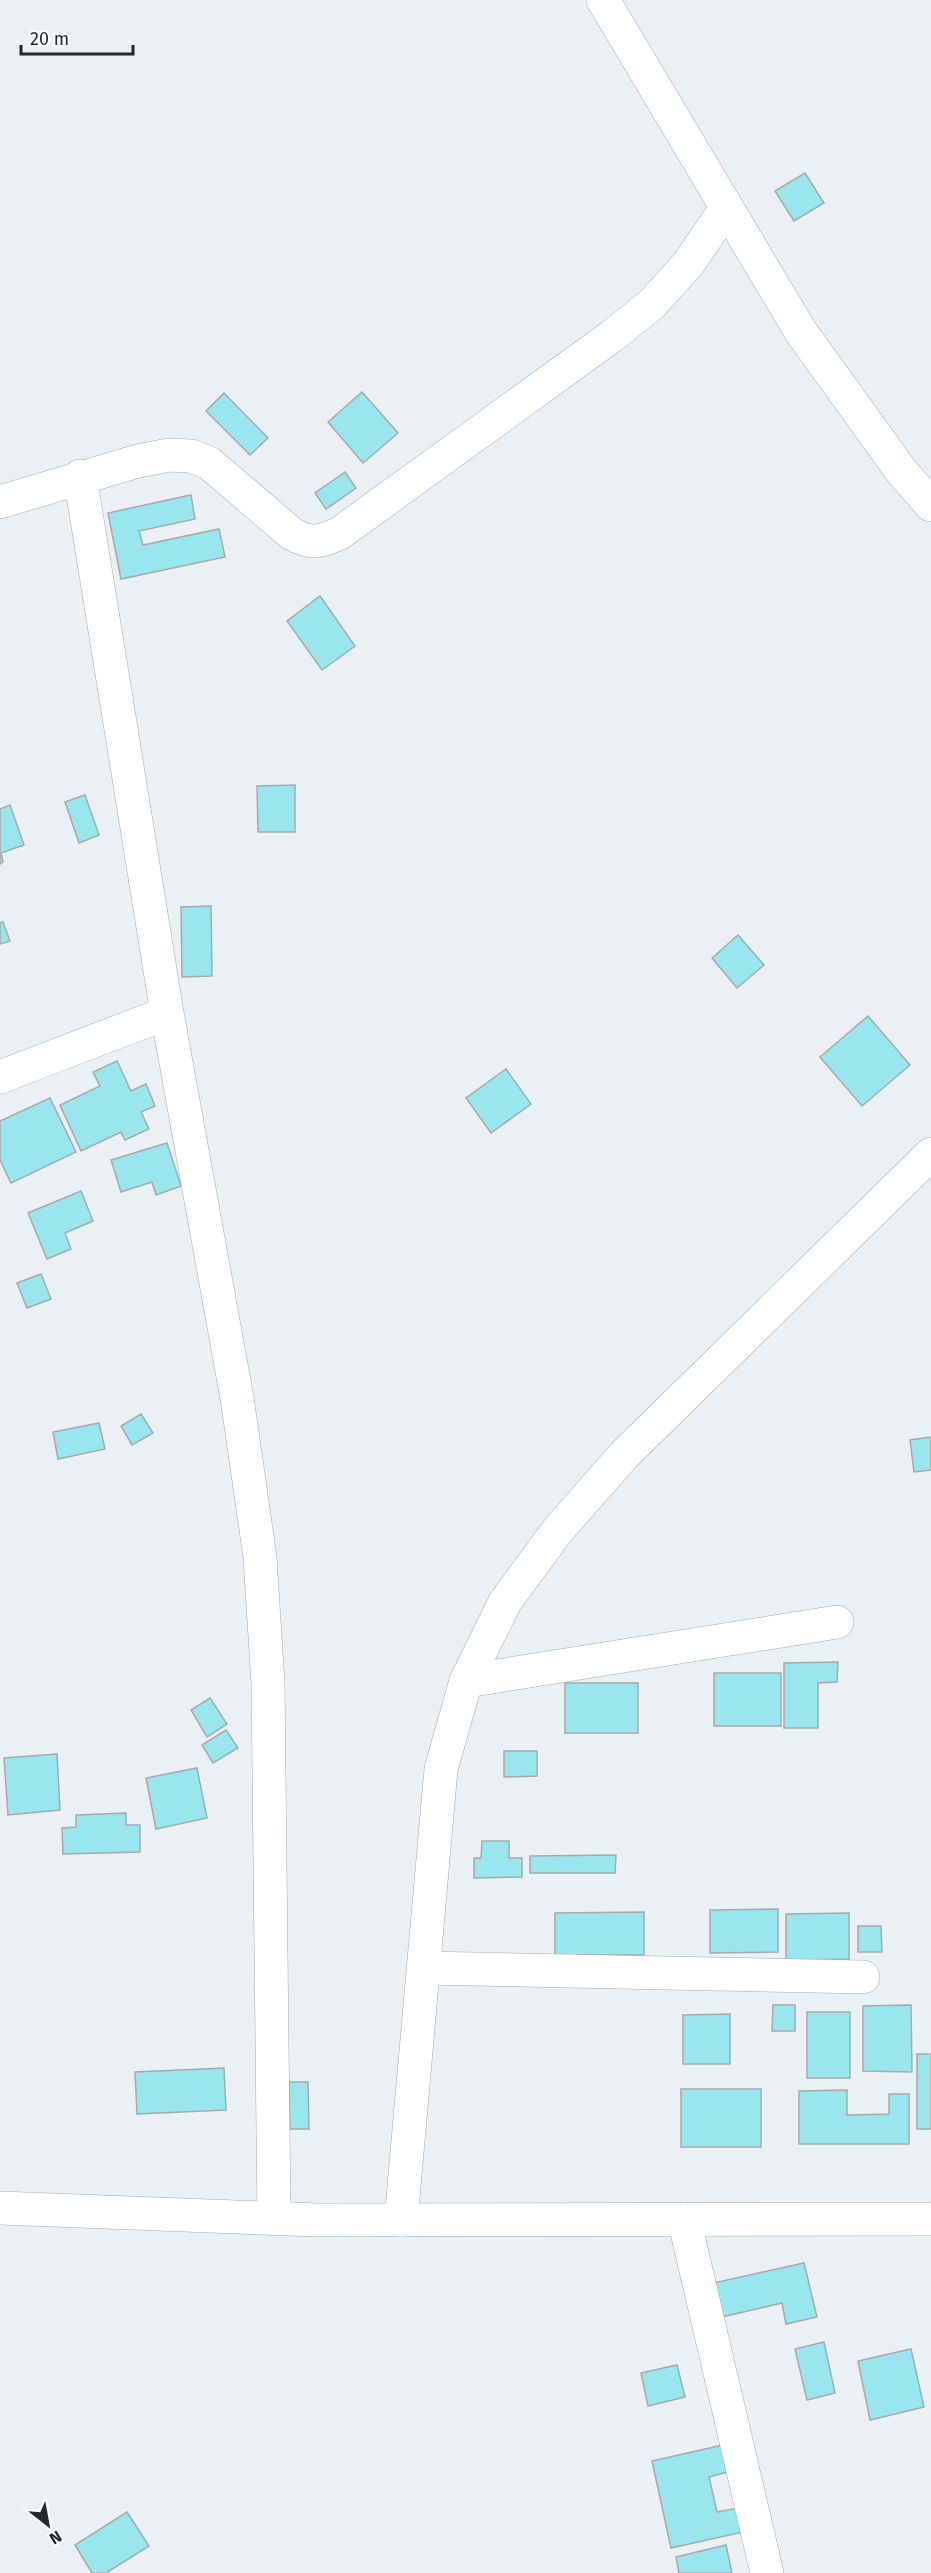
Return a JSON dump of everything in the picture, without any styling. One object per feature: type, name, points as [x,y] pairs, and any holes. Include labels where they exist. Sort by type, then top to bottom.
[{"type":"street","points":[[603,0],[801,332],[902,472],[931,505]]},
{"type":"street","points":[[0,502],[80,476],[169,455],[191,456],[209,463],[292,534],[306,542],[320,542],[340,533],[644,311],[688,264],[726,209]]},
{"type":"street","points":[[80,476],[167,1013],[237,1398],[260,1557],[268,1684],[274,2219]]},
{"type":"street","points":[[0,1077],[167,1013]]},
{"type":"street","points":[[401,2220],[441,1770],[466,1681],[505,1602],[558,1530],[624,1455],[931,1154]]},
{"type":"street","points":[[466,1681],[837,1622]]},
{"type":"street","points":[[423,1968],[863,1977]]},
{"type":"street","points":[[0,2208],[274,2219],[931,2219]]},
{"type":"street","points":[[684,2219],[768,2573]]},
{"type":"building","points":[[805,173],[824,203],[794,221],[775,191]]},
{"type":"building","points":[[362,392],[398,433],[363,463],[328,422]]},
{"type":"building","points":[[224,393],[268,438],[250,455],[206,411]]},
{"type":"building","points":[[345,472],[356,488],[326,509],[315,493]]},
{"type":"building","points":[[191,495],[195,519],[139,531],[143,545],[219,529],[225,557],[121,579],[108,513]]},
{"type":"building","points":[[320,596],[355,646],[322,670],[287,621]]},
{"type":"building","points":[[295,785],[295,832],[258,832],[257,786]]},
{"type":"building","points":[[85,795],[99,835],[79,843],[65,802]]},
{"type":"building","points":[[10,805],[24,845],[1,853],[3,862],[0,864],[0,809]]},
{"type":"building","points":[[211,906],[212,976],[182,977],[181,907]]},
{"type":"building","points":[[3,922],[10,941],[0,944],[0,923]]},
{"type":"building","points":[[738,935],[764,965],[737,988],[712,958]]},
{"type":"building","points":[[868,1016],[910,1065],[862,1106],[820,1057]]},
{"type":"building","points":[[117,1061],[131,1091],[146,1084],[155,1106],[141,1112],[149,1129],[125,1140],[121,1132],[81,1151],[60,1105],[100,1086],[93,1072]]},
{"type":"building","points":[[506,1069],[531,1104],[491,1133],[466,1098]]},
{"type":"building","points":[[50,1098],[76,1152],[11,1183],[0,1160],[0,1121]]},
{"type":"building","points":[[167,1143],[181,1186],[156,1195],[152,1182],[121,1192],[111,1160]]},
{"type":"building","points":[[81,1191],[93,1221],[65,1233],[71,1249],[47,1259],[28,1213]]},
{"type":"building","points":[[41,1274],[51,1299],[27,1308],[17,1283]]},
{"type":"building","points":[[141,1414],[153,1433],[132,1445],[121,1426]]},
{"type":"building","points":[[99,1423],[105,1449],[58,1459],[53,1432]]},
{"type":"building","points":[[931,1437],[931,1470],[914,1472],[910,1440]]},
{"type":"building","points":[[838,1662],[837,1682],[818,1683],[818,1728],[784,1728],[784,1663]]},
{"type":"building","points":[[714,1673],[781,1673],[781,1726],[714,1726]]},
{"type":"building","points":[[565,1683],[638,1683],[638,1733],[565,1733]]},
{"type":"building","points":[[210,1698],[227,1724],[207,1737],[191,1710]]},
{"type":"building","points":[[226,1730],[238,1748],[213,1763],[202,1745]]},
{"type":"building","points":[[504,1751],[537,1751],[537,1776],[504,1777]]},
{"type":"building","points":[[57,1754],[60,1810],[8,1815],[4,1758]]},
{"type":"building","points":[[197,1768],[207,1818],[156,1829],[146,1778]]},
{"type":"building","points":[[126,1813],[126,1825],[140,1825],[140,1852],[63,1854],[62,1828],[76,1827],[76,1815]]},
{"type":"building","points":[[482,1841],[509,1841],[509,1858],[522,1858],[522,1877],[474,1878],[474,1858],[481,1858]]},
{"type":"building","points":[[616,1855],[615,1873],[530,1873],[530,1856]]},
{"type":"building","points":[[778,1909],[778,1952],[710,1953],[710,1910]]},
{"type":"building","points":[[644,1912],[644,1955],[555,1955],[555,1913]]},
{"type":"building","points":[[849,1913],[849,1959],[786,1960],[786,1914]]},
{"type":"building","points":[[858,1926],[881,1926],[882,1952],[858,1952]]},
{"type":"building","points":[[773,2005],[795,2005],[795,2031],[772,2031]]},
{"type":"building","points":[[911,2005],[912,2072],[863,2071],[863,2006]]},
{"type":"building","points":[[807,2012],[850,2012],[850,2078],[807,2078]]},
{"type":"building","points":[[730,2014],[730,2064],[683,2064],[683,2015]]},
{"type":"building","points":[[917,2054],[931,2054],[931,2129],[917,2129]]},
{"type":"building","points":[[224,2068],[226,2110],[137,2114],[135,2072]]},
{"type":"building","points":[[289,2082],[308,2082],[309,2129],[290,2129]]},
{"type":"building","points":[[681,2089],[761,2089],[761,2147],[681,2147]]},
{"type":"building","points":[[847,2090],[847,2115],[889,2114],[889,2094],[909,2094],[909,2144],[799,2144],[799,2091]]},
{"type":"building","points":[[804,2263],[817,2317],[786,2324],[782,2303],[717,2318],[709,2284]]},
{"type":"building","points":[[824,2342],[835,2393],[807,2400],[795,2349]]},
{"type":"building","points":[[911,2349],[924,2407],[870,2420],[858,2361]]},
{"type":"building","points":[[677,2365],[685,2397],[648,2406],[641,2373]]},
{"type":"building","points":[[723,2445],[728,2472],[709,2477],[717,2512],[738,2508],[743,2532],[671,2548],[652,2461]]},
{"type":"building","points":[[127,2512],[149,2546],[106,2573],[92,2573],[75,2545]]},
{"type":"building","points":[[726,2545],[732,2573],[679,2573],[676,2557]]}]
